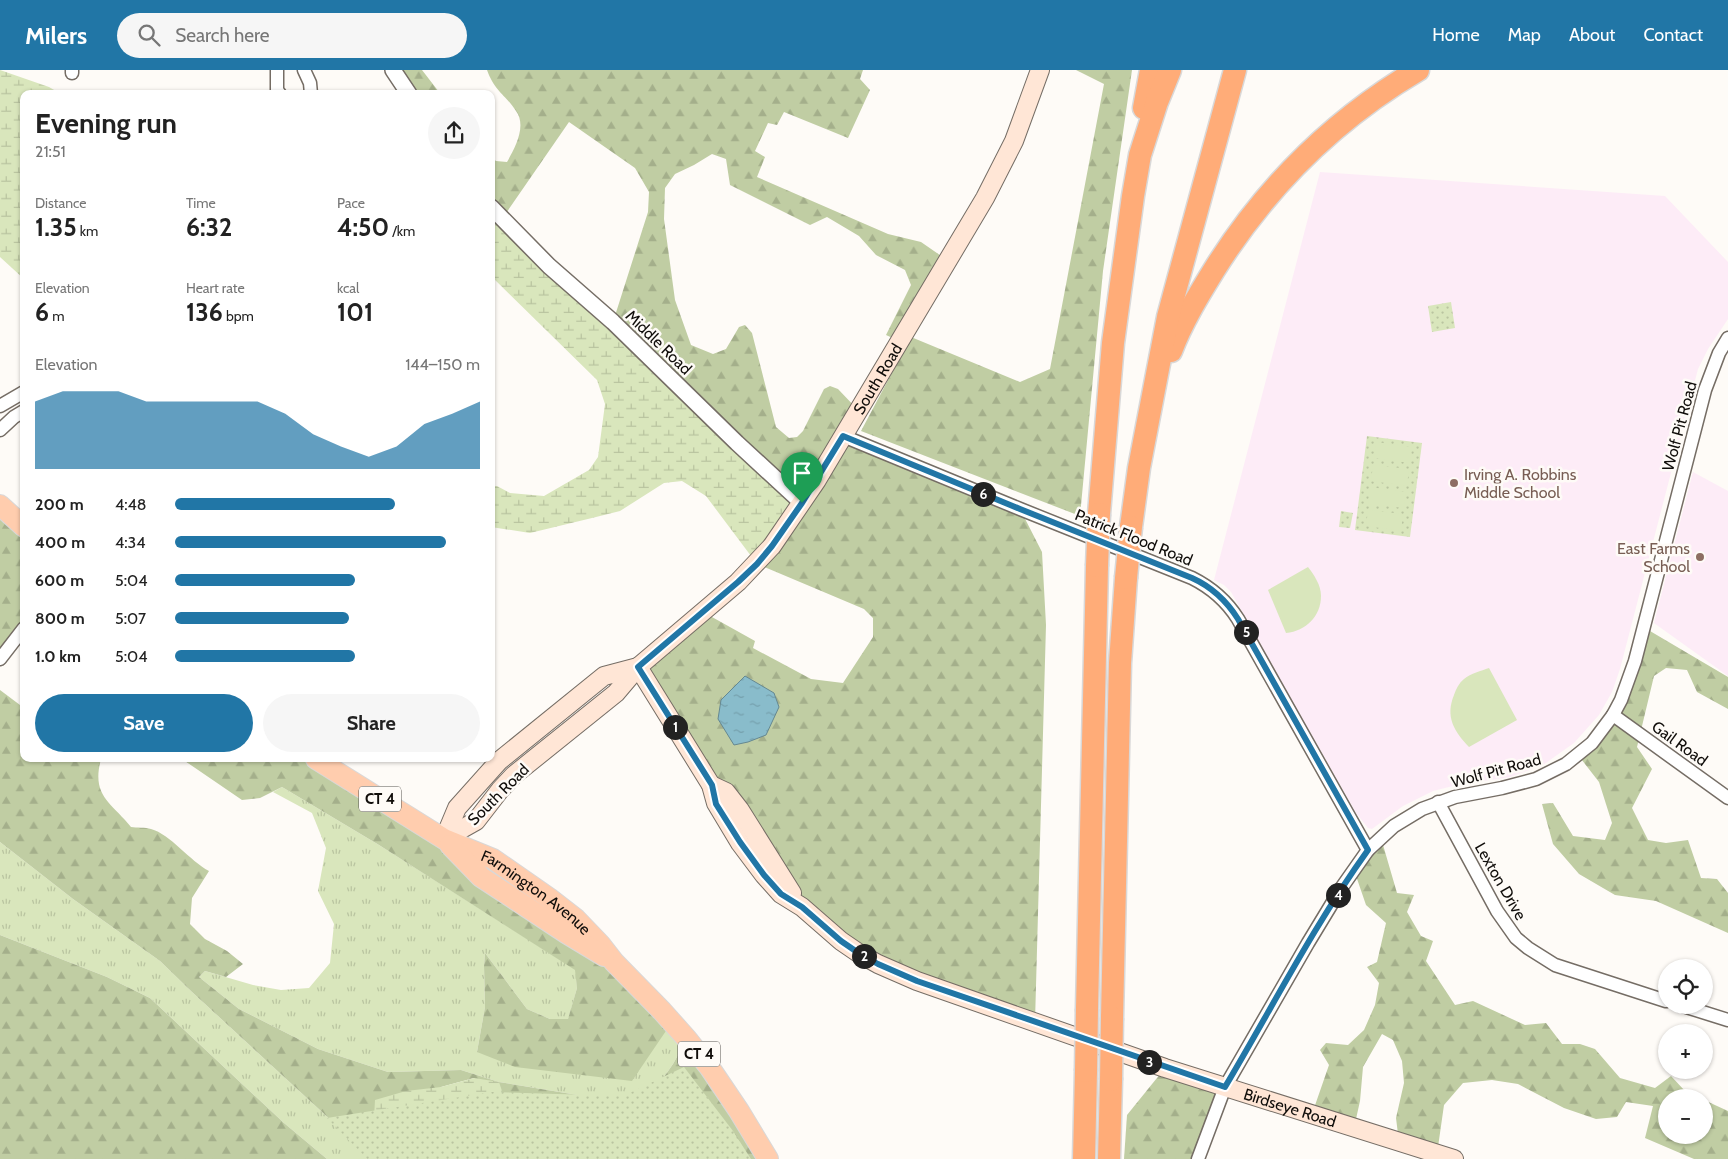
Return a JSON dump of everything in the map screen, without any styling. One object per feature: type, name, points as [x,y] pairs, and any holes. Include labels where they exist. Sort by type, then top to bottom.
[{"type":"highway","points":[[1084,1159],[1099,514],[1106,408],[1116,310],[1140,156],[1144,108],[1151,70]]},
{"type":"highway","points":[[1140,156],[1170,70]]},
{"type":"highway","points":[[1109,1159],[1120,663],[1131,527],[1138,475],[1170,309],[1235,70]]},
{"type":"highway","points":[[1151,411],[1170,353],[1183,323],[1218,263],[1253,214],[1294,166],[1336,127],[1374,98],[1418,70]]},
{"type":"main road","name":"South Road","points":[[444,839],[476,821],[500,790],[514,776],[616,693],[638,667],[738,582],[772,546],[802,503],[843,436],[1000,170],[1014,141],[1040,70]]},
{"type":"main road","points":[[0,504],[20,523]]},
{"type":"main road","name":"Birdseye Road","points":[[638,667],[712,785],[716,804],[764,875],[781,894],[802,907],[848,945],[878,964],[900,974],[1165,1068],[1454,1159]]},
{"type":"main road","name":"Farmington Avenue","points":[[321,762],[444,839],[493,859],[576,919],[692,1046],[739,1111],[768,1159]]},
{"type":"street","points":[[277,70],[277,90]]},
{"type":"street","points":[[304,70],[310,82],[311,90]]},
{"type":"street","points":[[393,70],[406,90]]},
{"type":"street","name":"Middle Road","points":[[495,211],[549,266],[613,322],[802,503]]},
{"type":"street","name":"Wolf Pit Road","points":[[1198,1159],[1225,1087],[1308,943],[1342,887],[1368,850],[1409,816],[1438,802],[1521,784],[1550,773],[1566,764],[1592,742],[1613,715],[1621,700],[1634,661],[1704,390],[1719,353],[1728,338]]},
{"type":"street","points":[[0,406],[20,394]]},
{"type":"street","points":[[0,430],[20,414]]},
{"type":"street","name":"Patrick Flood Road","points":[[843,436],[1192,578],[1213,590],[1232,609],[1238,619],[1368,850]]},
{"type":"street","points":[[0,659],[20,633]]},
{"type":"street","name":"Gail Road","points":[[1613,715],[1728,798]]},
{"type":"street","name":"Lexton Drive","points":[[1438,802],[1497,911],[1516,938],[1540,957],[1562,968],[1658,998]]},
{"type":"street","points":[[1709,1014],[1728,1020]]},
{"type":"shaded area","name":"Irving A. Robbins Middle School","points":[[1320,172],[1665,196],[1728,262],[1728,319],[1708,349],[1698,369],[1620,669],[1612,692],[1599,715],[1574,743],[1543,765],[1510,777],[1457,785],[1433,791],[1403,806],[1372,829],[1368,828],[1356,813],[1231,592],[1224,585],[1214,580]]},
{"type":"shaded area","name":"East Farms School","points":[[1693,472],[1728,491],[1728,676],[1654,623]]},
{"type":"green space","points":[[0,70],[54,90],[20,90],[20,275],[0,257]]},
{"type":"green space","points":[[393,70],[422,70],[437,90],[406,90]]},
{"type":"green space","points":[[487,70],[863,70],[860,79],[870,90],[848,138],[784,112],[777,125],[768,123],[755,151],[765,157],[757,177],[888,234],[921,242],[947,260],[899,341],[886,335],[911,285],[905,270],[876,255],[859,236],[827,217],[810,225],[730,185],[726,159],[712,154],[675,174],[665,188],[664,219],[675,300],[691,345],[713,354],[726,349],[739,327],[745,325],[752,333],[776,427],[789,438],[797,437],[803,431],[824,389],[830,386],[838,389],[858,410],[843,436],[1020,509],[1042,552],[1046,625],[1035,1022],[917,981],[802,907],[726,792],[638,667],[703,612],[755,641],[753,648],[811,679],[843,683],[873,637],[873,618],[864,609],[757,564],[613,322],[648,212],[649,192],[635,168],[569,122],[502,219],[495,211],[495,160],[507,162],[519,137],[520,123],[516,111],[490,77]]},
{"type":"green space","points":[[1076,70],[1132,70],[1103,271],[1080,516],[861,431],[911,337],[1020,382],[1050,369],[1104,84]]},
{"type":"green space","points":[[495,211],[802,503],[757,564],[706,496],[682,481],[664,483],[620,511],[530,533],[495,528],[495,486],[510,493],[544,496],[589,470],[598,457],[605,404],[597,380],[495,280]]},
{"type":"green space","points":[[1451,302],[1455,328],[1432,332],[1428,306]]},
{"type":"green space","points":[[1367,436],[1422,443],[1410,537],[1355,530]]},
{"type":"green space","points":[[1376,442],[1412,447],[1410,463],[1374,458]]},
{"type":"green space","points":[[1693,460],[1650,631],[1728,677],[1728,709],[1697,692],[1687,670],[1666,668],[1654,676],[1637,747],[1652,769],[1632,808],[1648,840],[1666,843],[1688,840],[1701,878],[1717,879],[1728,893],[1728,933],[1656,901],[1615,895],[1579,874],[1553,844],[1542,804],[1553,803],[1573,836],[1605,840],[1612,823],[1599,782],[1578,755],[1613,715]]},
{"type":"green space","points":[[1373,465],[1409,469],[1407,486],[1371,481]]},
{"type":"green space","points":[[1370,487],[1406,492],[1404,508],[1368,504]]},
{"type":"green space","points":[[0,505],[20,523],[20,633],[0,659]]},
{"type":"green space","points":[[1368,510],[1403,514],[1401,531],[1366,526]]},
{"type":"green space","points":[[1341,511],[1353,513],[1350,528],[1339,527]]},
{"type":"green space","points":[[1308,567],[1320,588],[1321,596],[1318,610],[1306,626],[1286,633],[1268,590]]},
{"type":"green space","points":[[1489,668],[1517,720],[1469,747],[1452,723],[1451,703],[1462,681],[1473,674]]},
{"type":"green space","points":[[0,690],[20,705],[20,762],[101,762],[99,782],[101,790],[105,798],[131,827],[149,828],[158,832],[209,871],[192,898],[190,924],[205,939],[227,951],[243,964],[226,977],[205,971],[199,977],[239,1009],[318,1049],[388,1072],[461,1070],[499,1082],[644,1106],[673,1064],[687,1039],[768,1159],[565,1159],[474,1078],[441,1087],[373,1159],[160,961],[73,899],[0,842]]},
{"type":"green space","points":[[186,762],[320,762],[566,933],[672,1022],[632,1081],[515,1067],[477,1052],[485,1007],[485,953],[527,1009],[550,1019],[568,1019],[577,988],[575,970],[379,845],[282,787],[260,798],[242,800]]},
{"type":"green space","points":[[282,787],[379,845],[576,970],[577,988],[568,1020],[550,1019],[527,1009],[485,953],[485,1007],[477,1052],[672,1022],[687,1039],[673,1064],[644,1106],[499,1082],[461,1070],[388,1072],[318,1049],[239,1009],[199,977],[205,971],[253,985],[281,990],[309,988],[330,963],[334,924],[318,891],[326,848],[312,813],[273,792]]},
{"type":"green space","points":[[1381,838],[1397,893],[1414,895],[1407,912],[1421,936],[1433,941],[1426,961],[1455,1005],[1473,1001],[1525,1025],[1546,1023],[1562,1044],[1580,1044],[1595,1049],[1620,1078],[1655,1088],[1667,1079],[1674,1079],[1683,1089],[1658,1089],[1658,1144],[1645,1138],[1653,1106],[1626,1102],[1617,1117],[1596,1119],[1564,1108],[1518,1084],[1492,1080],[1463,1083],[1444,1105],[1437,1154],[1399,1142],[1396,1118],[1404,1083],[1402,1061],[1393,1040],[1382,1034],[1363,1067],[1360,1101],[1354,1128],[1312,1114],[1329,1065],[1320,1050],[1326,1043],[1348,1045],[1364,1030],[1375,1005],[1379,983],[1367,967],[1377,962],[1386,923],[1366,905],[1354,870]]},
{"type":"green space","points":[[0,842],[73,899],[160,961],[373,1159],[327,1159],[284,1123],[150,998],[107,977],[0,935]]},
{"type":"green space","points":[[0,935],[107,977],[150,998],[284,1123],[327,1159],[0,1159]]},
{"type":"green space","points":[[684,1067],[733,1131],[751,1159],[367,1159],[327,1118],[492,1092],[623,1096]]},
{"type":"green space","points":[[1165,1068],[1225,1087],[1198,1159],[1124,1159],[1127,1115]]},
{"type":"green space","points":[[474,1078],[499,1082],[508,1109],[374,1118],[375,1100],[406,1091],[441,1087]]},
{"type":"green space","points":[[1713,1104],[1728,1111],[1728,1159],[1694,1159],[1659,1144],[1713,1144]]},
{"type":"water","points":[[745,676],[774,693],[779,707],[766,735],[734,745],[718,719],[721,700]]},
{"type":"place","name":"Irving A. Robbins Middle School","points":[[1454,483]]},
{"type":"place","name":"East Farms School","points":[[1700,557]]},
{"type":"route","points":[[843,436],[1192,578],[1213,590],[1232,609],[1368,850],[1342,887],[1308,943],[1225,1087],[1165,1068],[917,981],[878,964],[841,941],[802,907],[781,894],[764,875],[740,842],[716,804],[712,785],[638,667],[757,564],[802,503],[818,480],[843,436]]}]
